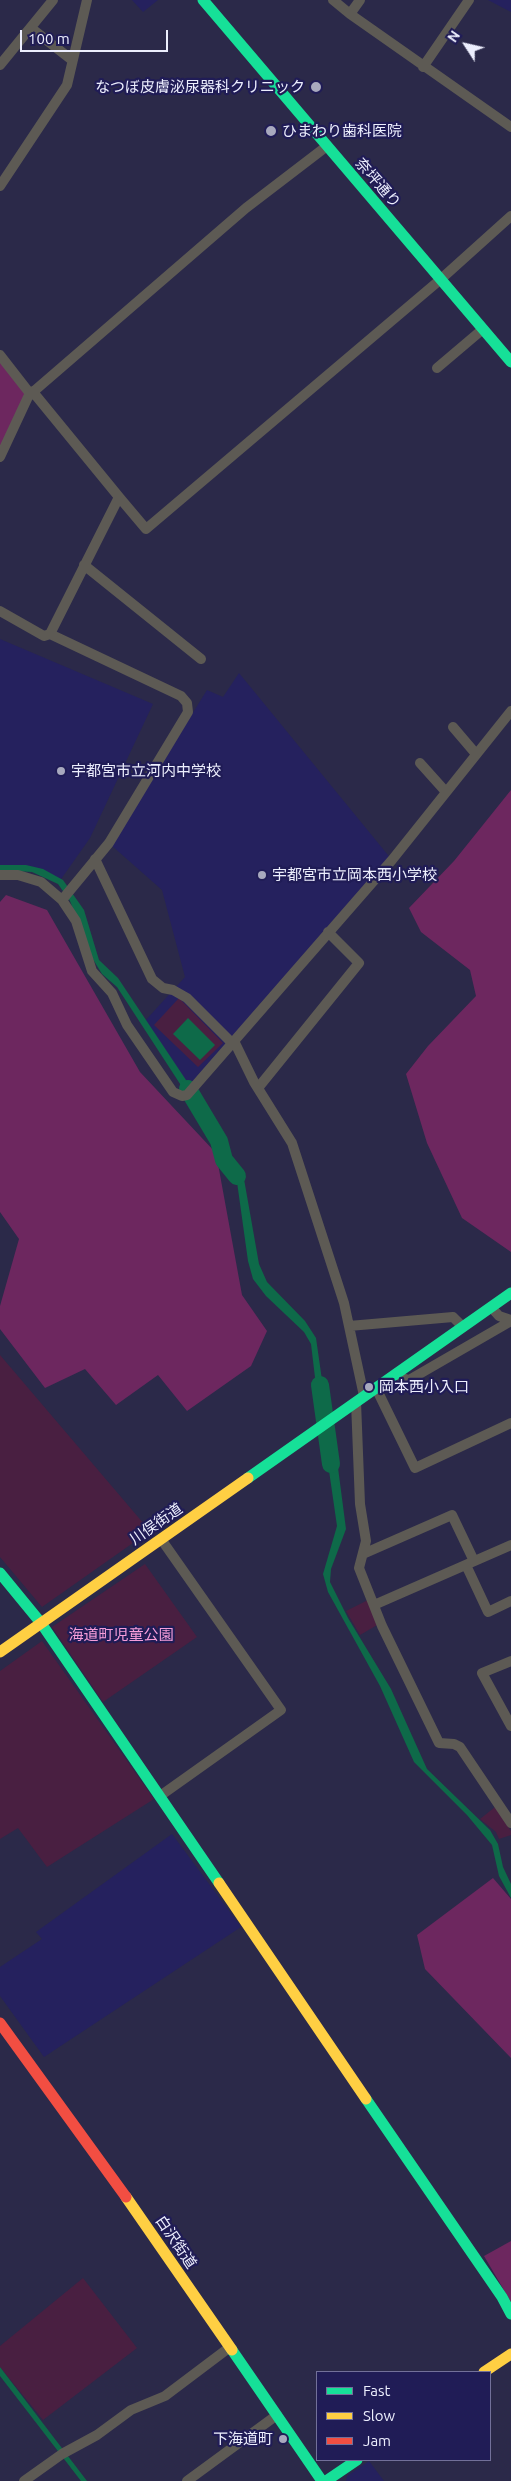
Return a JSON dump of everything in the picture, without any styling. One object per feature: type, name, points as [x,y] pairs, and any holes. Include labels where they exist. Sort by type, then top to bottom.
[{"type":"street","points":[[0,65],[53,0]]},
{"type":"street","points":[[0,186],[67,85],[86,0]]},
{"type":"street","name":"奈坪通り","points":[[203,0],[511,362]]},
{"type":"street","points":[[333,0],[423,67],[511,126]]},
{"type":"street","points":[[350,14],[360,0]]},
{"type":"street","points":[[423,67],[469,0]]},
{"type":"street","points":[[31,28],[72,60]]},
{"type":"street","points":[[0,457],[28,397],[33,392],[246,208],[327,146]]},
{"type":"street","points":[[0,355],[28,391],[33,392],[146,529],[441,279],[511,216]]},
{"type":"street","points":[[436,368],[483,329]]},
{"type":"street","points":[[50,634],[119,497]]},
{"type":"street","points":[[84,566],[202,659]]},
{"type":"street","points":[[0,611],[44,636],[50,634],[181,696],[187,703],[188,712],[109,843],[66,895]]},
{"type":"street","points":[[0,875],[18,875],[41,882],[66,895],[92,971],[112,993],[127,1025],[173,1092],[182,1096],[189,1092],[392,860],[511,710]]},
{"type":"street","points":[[453,726],[476,754]]},
{"type":"street","points":[[420,763],[446,792]]},
{"type":"street","points":[[95,859],[152,979],[163,988],[173,990],[187,998],[233,1042],[258,1088],[292,1143],[344,1303],[349,1326],[360,1399],[360,1504],[366,1541],[359,1568],[374,1605],[439,1742],[454,1744],[460,1747],[511,1823]]},
{"type":"street","points":[[258,1088],[358,963],[328,932]]},
{"type":"street","name":"川俣街道","points":[[0,1652],[511,1293]]},
{"type":"street","points":[[492,1306],[500,1316],[511,1320]]},
{"type":"street","points":[[349,1326],[453,1317],[463,1327]]},
{"type":"street","points":[[397,1373],[402,1378],[409,1380],[511,1320]]},
{"type":"street","points":[[376,1388],[415,1468],[511,1422]]},
{"type":"street","points":[[363,1554],[452,1515],[488,1612],[511,1601]]},
{"type":"street","points":[[160,1796],[281,1710],[161,1539]]},
{"type":"street","points":[[374,1605],[511,1545]]},
{"type":"street","points":[[0,1573],[42,1622],[491,2281],[511,2314]]},
{"type":"street","points":[[511,1661],[482,1673],[511,1726]]},
{"type":"street","name":"白沢街道","points":[[0,2023],[143,2220],[324,2481]]},
{"type":"street","points":[[24,2481],[62,2454],[97,2435],[130,2410],[165,2396],[230,2347]]},
{"type":"street","points":[[486,2371],[511,2354]]},
{"type":"street","points":[[188,2481],[277,2415]]},
{"type":"street","points":[[324,2481],[355,2461]]},
{"type":"shaded area","points":[[132,0],[158,0],[143,12]]},
{"type":"shaded area","points":[[488,0],[511,0],[511,12]]},
{"type":"shaded area","points":[[0,355],[28,391],[0,457]]},
{"type":"shaded area","name":"宇都宮市立河内中学校","points":[[0,639],[153,704],[90,838],[59,882],[25,867],[0,869]]},
{"type":"shaded area","name":"宇都宮市立岡本西小学校","points":[[239,673],[392,860],[192,1090],[145,1021],[185,977],[162,890],[111,845],[207,690],[223,697]]},
{"type":"shaded area","points":[[511,790],[511,1252],[462,1218],[427,1143],[406,1074],[428,1046],[476,996],[470,970],[421,932],[409,908],[454,861]]},
{"type":"shaded area","points":[[0,865],[26,865],[43,869],[63,880],[84,910],[99,960],[118,978],[204,1107],[197,1110],[117,987],[102,974],[91,956],[70,901],[58,884],[32,872],[0,870]]},
{"type":"shaded area","points":[[6,895],[47,910],[140,1072],[216,1153],[242,1295],[267,1331],[251,1366],[187,1411],[158,1375],[116,1405],[85,1369],[45,1388],[0,1329],[0,1306],[19,1239],[0,1212],[0,902]]},
{"type":"shaded area","points":[[188,1018],[215,1045],[200,1060],[173,1034]]},
{"type":"shaded area","points":[[228,1154],[244,1179],[259,1264],[267,1282],[305,1321],[316,1338],[326,1408],[319,1411],[311,1344],[304,1332],[266,1296],[253,1279],[248,1261],[237,1182],[221,1159]]},
{"type":"shaded area","points":[[334,1437],[346,1529],[331,1569],[330,1582],[348,1618],[391,1689],[427,1769],[490,1830],[498,1844],[503,1867],[511,1884],[511,1898],[499,1876],[492,1845],[467,1815],[414,1762],[380,1686],[328,1592],[323,1574],[337,1526],[325,1443]]},
{"type":"shaded area","points":[[172,1834],[241,1927],[44,2057],[0,1996],[0,1967],[42,1939],[36,1932]]},
{"type":"shaded area","points":[[493,1878],[511,1899],[511,2058],[425,1969],[417,1935]]},
{"type":"shaded area","points":[[511,2241],[511,2302],[484,2256]]},
{"type":"shaded area","points":[[0,2367],[87,2481],[81,2481],[0,2376]]},
{"type":"shaded area","points":[[369,2461],[384,2481],[346,2481],[347,2476]]},
{"type":"green space","points":[[179,998],[223,1043],[198,1067],[154,1025]]},
{"type":"green space","points":[[0,1355],[150,1531],[42,1607],[0,1557]]},
{"type":"green space","name":"海道町児童公園","points":[[145,1564],[197,1637],[103,1702],[52,1627]]},
{"type":"green space","points":[[368,1600],[379,1624],[360,1635],[346,1611]]},
{"type":"green space","points":[[42,1641],[154,1799],[47,1867],[18,1828],[0,1839],[0,1671]]},
{"type":"green space","points":[[495,1807],[511,1831],[511,1835],[499,1839],[496,1832],[480,1819]]},
{"type":"green space","points":[[83,2278],[137,2348],[43,2420],[0,2367],[0,2346]]},
{"type":"waterway","points":[[188,1089],[219,1141],[224,1160],[237,1176]]},
{"type":"waterway","points":[[320,1385],[331,1464]]},
{"type":"traffic: fast","points":[[203,0],[511,362]]},
{"type":"traffic: fast","points":[[248,1478],[511,1293]]},
{"type":"traffic: fast","points":[[0,1573],[41,1623],[219,1883]]},
{"type":"traffic: fast","points":[[366,2099],[502,2297],[511,2314]]},
{"type":"traffic: fast","points":[[232,2350],[322,2481]]},
{"type":"traffic: fast","points":[[326,2481],[356,2461]]},
{"type":"traffic: slow","points":[[0,1652],[248,1478]]},
{"type":"traffic: slow","points":[[219,1883],[366,2099]]},
{"type":"traffic: slow","points":[[126,2197],[232,2350]]},
{"type":"traffic: slow","points":[[486,2371],[511,2354]]},
{"type":"traffic: jam","points":[[0,2023],[126,2197]]},
{"type":"place","name":"なつぼ皮膚泌尿器科クリニック","points":[[316,87]]},
{"type":"place","name":"ひまわり歯科医院","points":[[271,131]]},
{"type":"place","name":"宇都宮市立河内中学校","points":[[61,771]]},
{"type":"place","name":"宇都宮市立岡本西小学校","points":[[262,875]]},
{"type":"place","name":"岡本西小入口","points":[[369,1387]]},
{"type":"place","name":"下海道町","points":[[283,2439]]}]
